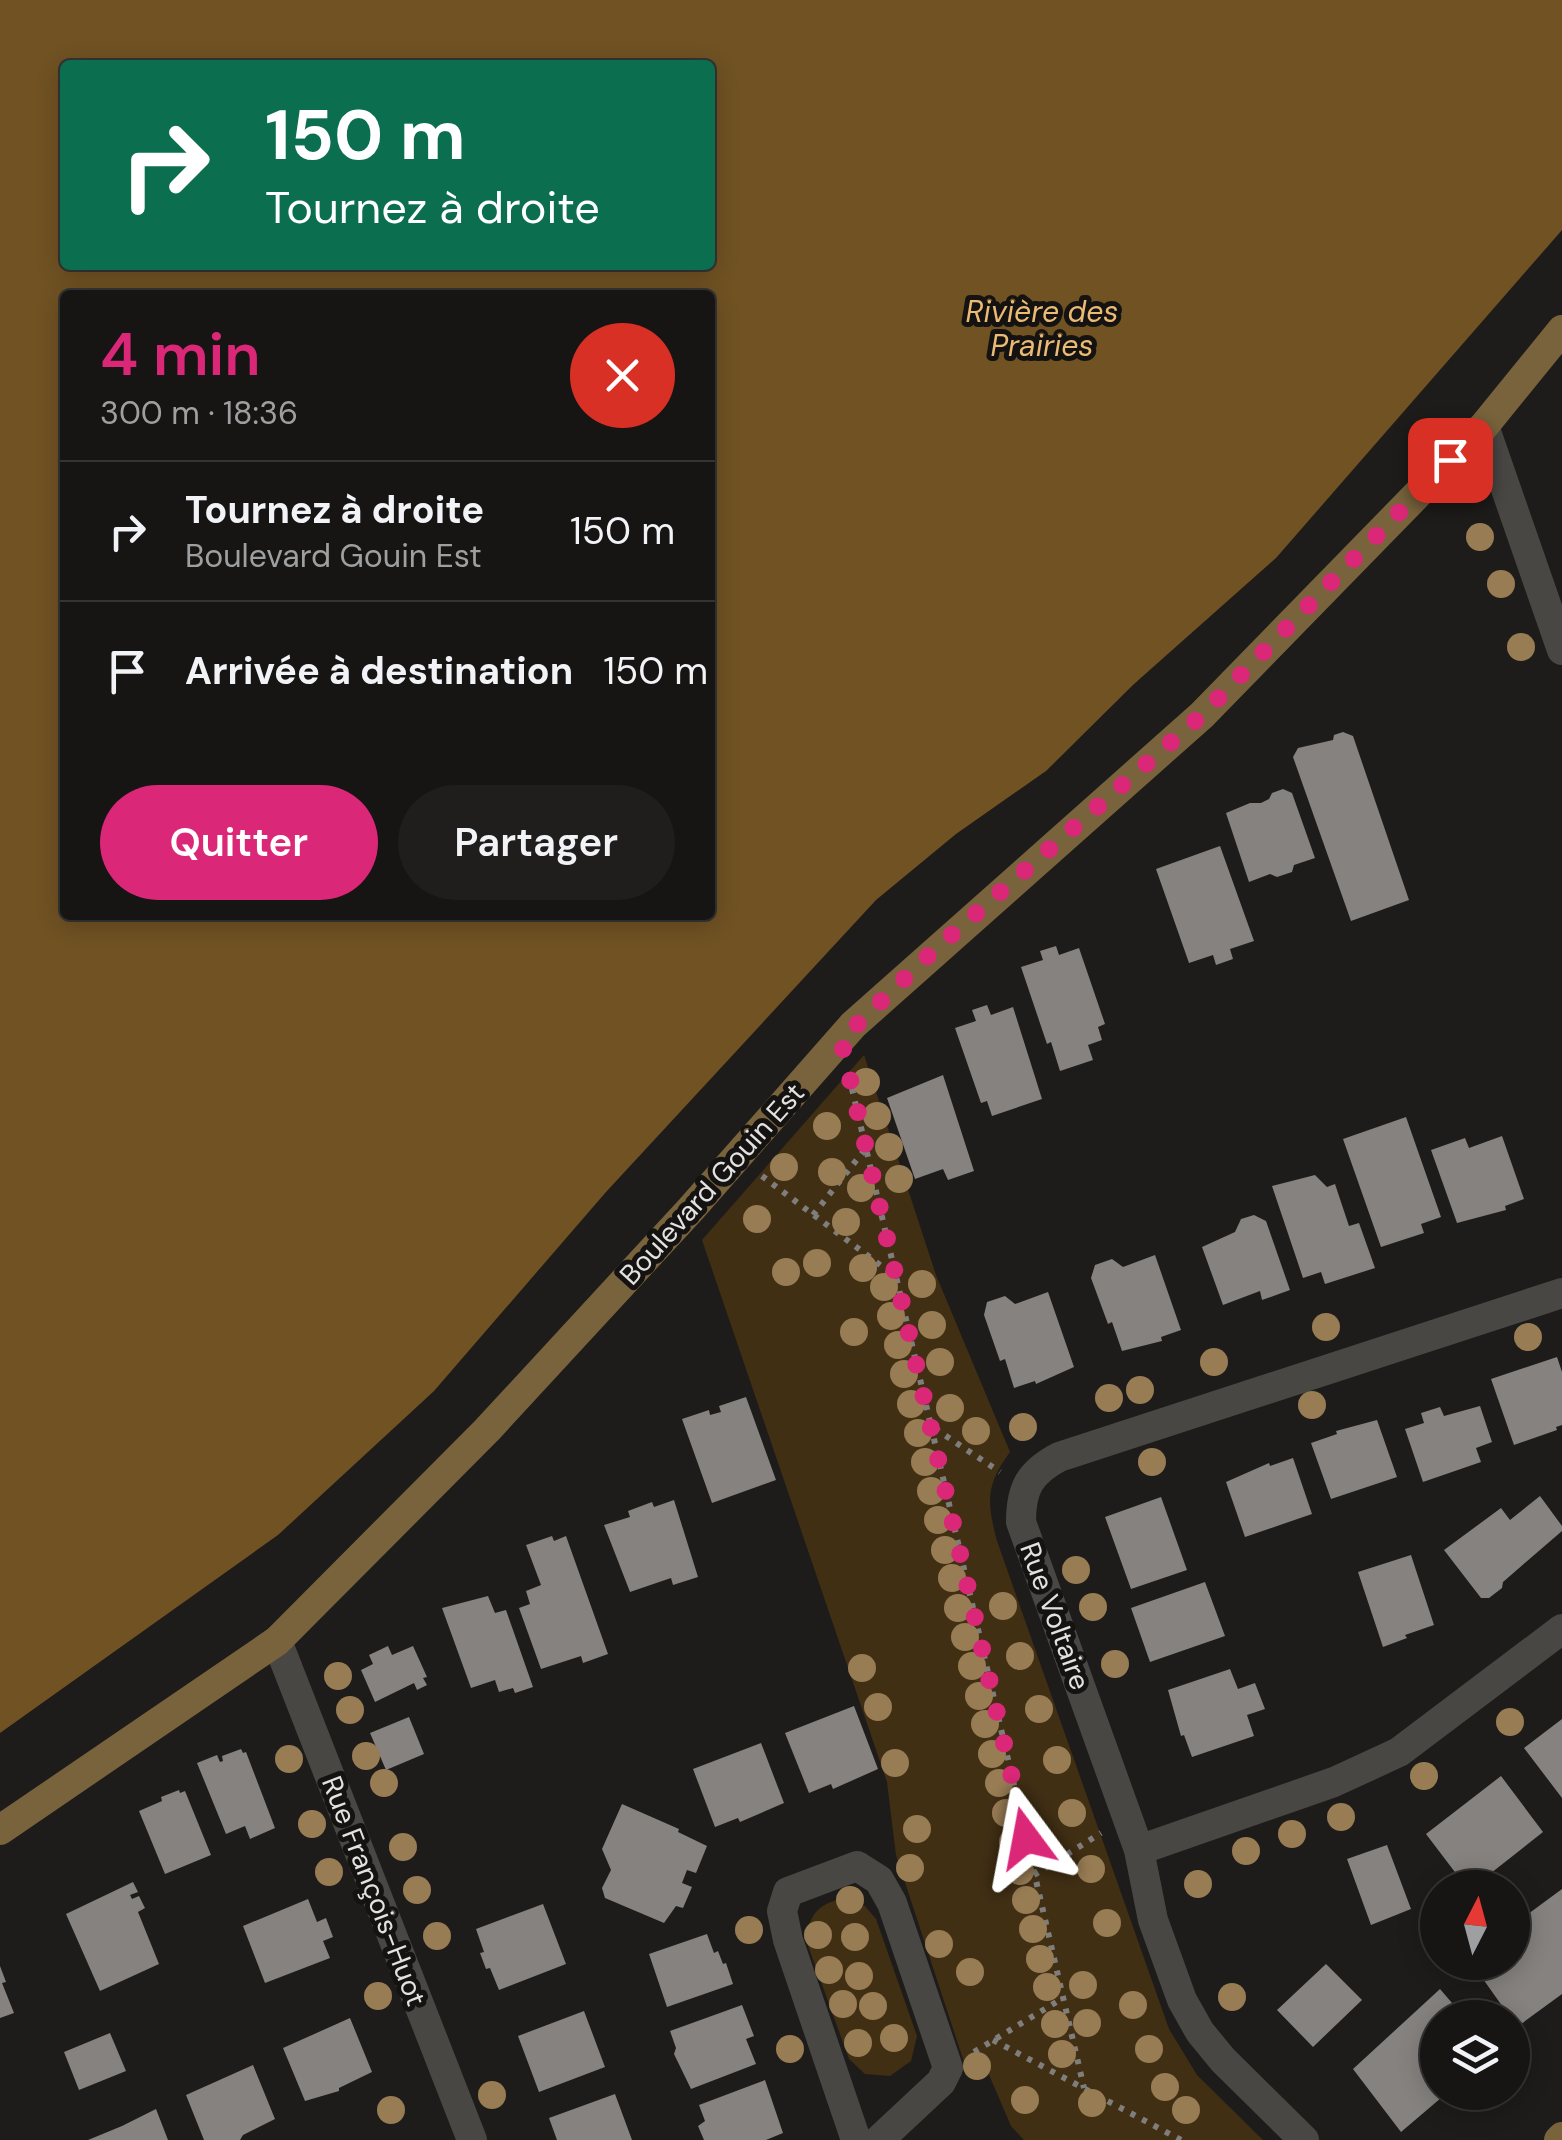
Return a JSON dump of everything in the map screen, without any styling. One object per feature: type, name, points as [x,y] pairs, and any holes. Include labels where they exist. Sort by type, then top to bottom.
[{"type":"street","name":"Boulevard Gouin Est","points":[[0,1830],[277,1641],[487,1430],[841,1040],[932,952],[1202,715],[1484,426],[1562,330]]},
{"type":"street","points":[[1484,426],[1562,650]]},
{"type":"street","points":[[1026,1482],[1040,1467],[1059,1458],[1562,1292]]},
{"type":"street","name":"Rue Voltaire","points":[[1026,1482],[1021,1522],[1139,1850],[1153,1920],[1182,2000],[1200,2032],[1223,2060],[1304,2140]]},
{"type":"street","points":[[1139,1850],[1334,1782],[1399,1752],[1562,1630]]},
{"type":"street","name":"Rue François-Huot","points":[[277,1641],[462,2137]]},
{"type":"street","points":[[856,2140],[782,1912],[788,1892],[857,1866],[879,1880],[892,1903],[948,2068],[940,2082],[879,2140]]},
{"type":"path","points":[[841,1040],[1084,2088]]},
{"type":"path","points":[[813,1216],[866,1148]]},
{"type":"path","points":[[737,1158],[896,1278]]},
{"type":"path","points":[[931,1426],[997,1471],[1026,1482]]},
{"type":"path","points":[[1034,1875],[1127,1816]]},
{"type":"path","points":[[948,2068],[1062,1998]]},
{"type":"path","points":[[993,2040],[1181,2140]]},
{"type":"shaded area","points":[[864,1055],[936,1275],[1010,1452],[990,1495],[997,1541],[1169,2029],[1197,2075],[1263,2140],[1024,2140],[1011,2126],[981,2056],[965,2065],[896,1855],[887,1782],[702,1240]]},
{"type":"shaded area","points":[[845,1899],[865,1906],[876,1919],[917,2036],[911,2061],[890,2076],[865,2074],[849,2059],[807,1943],[816,1912],[828,1903]]},
{"type":"water","name":"Rivière des Prairies","points":[[0,0],[1562,0],[1562,230],[1276,558],[1134,684],[1046,771],[956,834],[876,900],[606,1192],[434,1391],[278,1535],[0,1733]]},
{"type":"building","points":[[1343,732],[1353,736],[1409,900],[1351,921],[1293,757],[1298,748],[1333,740],[1334,735]]},
{"type":"building","points":[[1283,789],[1292,793],[1315,858],[1294,865],[1292,872],[1277,877],[1270,874],[1249,882],[1226,813],[1250,803],[1261,803]]},
{"type":"building","points":[[1220,846],[1254,941],[1230,949],[1233,959],[1216,965],[1213,955],[1189,963],[1156,869]]},
{"type":"building","points":[[1056,946],[1059,955],[1079,948],[1105,1024],[1098,1027],[1102,1040],[1088,1045],[1093,1060],[1060,1071],[1021,967],[1043,960],[1040,951]]},
{"type":"building","points":[[987,1005],[991,1015],[1013,1007],[1042,1099],[992,1116],[987,1101],[981,1103],[955,1028],[976,1021],[972,1010]]},
{"type":"building","points":[[943,1075],[974,1171],[948,1180],[943,1169],[915,1179],[887,1098]]},
{"type":"building","points":[[1406,1117],[1441,1217],[1421,1224],[1424,1233],[1381,1247],[1343,1139]]},
{"type":"building","points":[[1502,1136],[1524,1199],[1505,1206],[1506,1210],[1457,1223],[1431,1150],[1465,1138],[1469,1148]]},
{"type":"building","points":[[1315,1175],[1327,1187],[1335,1184],[1349,1226],[1359,1223],[1375,1268],[1325,1284],[1321,1272],[1303,1278],[1272,1186]]},
{"type":"building","points":[[1254,1215],[1266,1221],[1290,1290],[1262,1300],[1260,1291],[1223,1305],[1202,1247],[1235,1232],[1241,1219]]},
{"type":"building","points":[[1155,1255],[1181,1330],[1161,1337],[1162,1341],[1122,1351],[1091,1278],[1095,1265],[1112,1259],[1123,1267]]},
{"type":"building","points":[[1048,1292],[1074,1367],[1036,1384],[1035,1381],[1014,1388],[984,1315],[987,1302],[1005,1296],[1015,1304]]},
{"type":"building","points":[[1557,1357],[1562,1372],[1562,1425],[1514,1445],[1491,1379]]},
{"type":"building","points":[[746,1397],[776,1480],[712,1503],[682,1419],[709,1410],[710,1415],[721,1412],[719,1406]]},
{"type":"building","points":[[1480,1406],[1492,1442],[1476,1448],[1481,1462],[1423,1482],[1405,1429],[1424,1423],[1421,1413],[1440,1407],[1444,1416]]},
{"type":"building","points":[[1377,1420],[1397,1477],[1331,1499],[1311,1443],[1337,1434],[1336,1431]]},
{"type":"building","points":[[1293,1458],[1312,1514],[1245,1537],[1226,1482],[1269,1463],[1270,1466]]},
{"type":"building","points":[[1540,1496],[1562,1531],[1503,1582],[1502,1588],[1489,1598],[1481,1598],[1444,1550],[1501,1508],[1510,1520]]},
{"type":"building","points":[[1161,1497],[1187,1570],[1131,1589],[1105,1517]]},
{"type":"building","points":[[674,1500],[698,1577],[673,1585],[671,1578],[630,1592],[604,1525],[630,1517],[628,1511],[652,1502],[654,1507]]},
{"type":"building","points":[[552,1536],[554,1541],[566,1536],[608,1654],[583,1663],[581,1656],[541,1669],[519,1608],[530,1604],[526,1591],[541,1585],[526,1545]]},
{"type":"building","points":[[1411,1555],[1434,1625],[1383,1647],[1358,1572]]},
{"type":"building","points":[[1205,1582],[1225,1636],[1150,1662],[1131,1608]]},
{"type":"building","points":[[488,1596],[495,1613],[506,1610],[533,1687],[515,1693],[513,1688],[499,1692],[495,1680],[471,1688],[442,1608]]},
{"type":"building","points":[[388,1646],[392,1655],[413,1646],[427,1685],[417,1690],[414,1683],[375,1702],[361,1670],[373,1664],[369,1655]]},
{"type":"building","points":[[1230,1669],[1238,1689],[1255,1683],[1265,1709],[1247,1715],[1254,1736],[1192,1757],[1184,1735],[1181,1736],[1168,1690]]},
{"type":"building","points":[[854,1706],[878,1769],[833,1789],[831,1784],[809,1793],[785,1733]]},
{"type":"building","points":[[409,1717],[424,1754],[386,1770],[370,1733]]},
{"type":"building","points":[[1562,1719],[1562,1798],[1524,1748]]},
{"type":"building","points":[[761,1743],[784,1803],[740,1822],[738,1818],[715,1827],[693,1769]]},
{"type":"building","points":[[241,1749],[246,1752],[275,1828],[250,1839],[245,1826],[226,1834],[197,1763],[217,1755],[220,1762],[222,1756]]},
{"type":"building","points":[[1501,1776],[1543,1832],[1495,1870],[1453,1870],[1426,1834]]},
{"type":"building","points":[[179,1790],[185,1791],[211,1855],[165,1874],[139,1811]]},
{"type":"building","points":[[622,1804],[707,1846],[696,1873],[687,1870],[682,1883],[692,1887],[683,1908],[676,1906],[664,1923],[605,1898],[602,1888],[611,1870],[602,1849]]},
{"type":"building","points":[[1387,1845],[1411,1909],[1371,1925],[1347,1859]]},
{"type":"building","points":[[133,1882],[138,1892],[130,1895],[132,1899],[139,1896],[145,1908],[138,1912],[159,1964],[100,1991],[66,1914]]},
{"type":"building","points":[[1562,1889],[1562,1994],[1530,2017],[1530,2000],[1498,2000],[1484,1980],[1530,1980],[1530,1913]]},
{"type":"building","points":[[308,1899],[317,1922],[326,1918],[333,1937],[323,1941],[330,1958],[265,1983],[243,1926]]},
{"type":"building","points":[[543,1904],[566,1964],[499,1990],[490,1968],[486,1969],[476,1929]]},
{"type":"building","points":[[707,1934],[714,1953],[718,1951],[723,1964],[726,1963],[733,1984],[667,2007],[649,1954]]},
{"type":"building","points":[[1326,1964],[1362,2000],[1313,2047],[1277,2010]]},
{"type":"building","points":[[0,1966],[14,2013],[0,2018]]},
{"type":"building","points":[[1440,1989],[1449,2000],[1428,2000]]},
{"type":"building","points":[[742,2005],[754,2036],[746,2039],[756,2064],[691,2089],[674,2054],[670,2031]]},
{"type":"building","points":[[1420,2007],[1420,2110],[1427,2110],[1401,2132],[1353,2069]]},
{"type":"building","points":[[584,2011],[605,2067],[539,2092],[518,2036]]},
{"type":"building","points":[[350,2018],[372,2072],[339,2091],[305,2101],[283,2048]]},
{"type":"building","points":[[110,2033],[126,2071],[79,2090],[64,2052]]},
{"type":"building","points":[[253,2065],[275,2119],[240,2140],[204,2140],[186,2095]]},
{"type":"building","points":[[765,2080],[783,2133],[766,2140],[704,2140],[698,2126],[705,2121],[699,2105]]},
{"type":"building","points":[[615,2094],[632,2140],[557,2140],[549,2118]]},
{"type":"building","points":[[156,2109],[168,2140],[88,2140],[122,2126]]},
{"type":"route","points":[[1026,1838],[841,1040],[932,952],[1202,715],[1450,460]]}]
